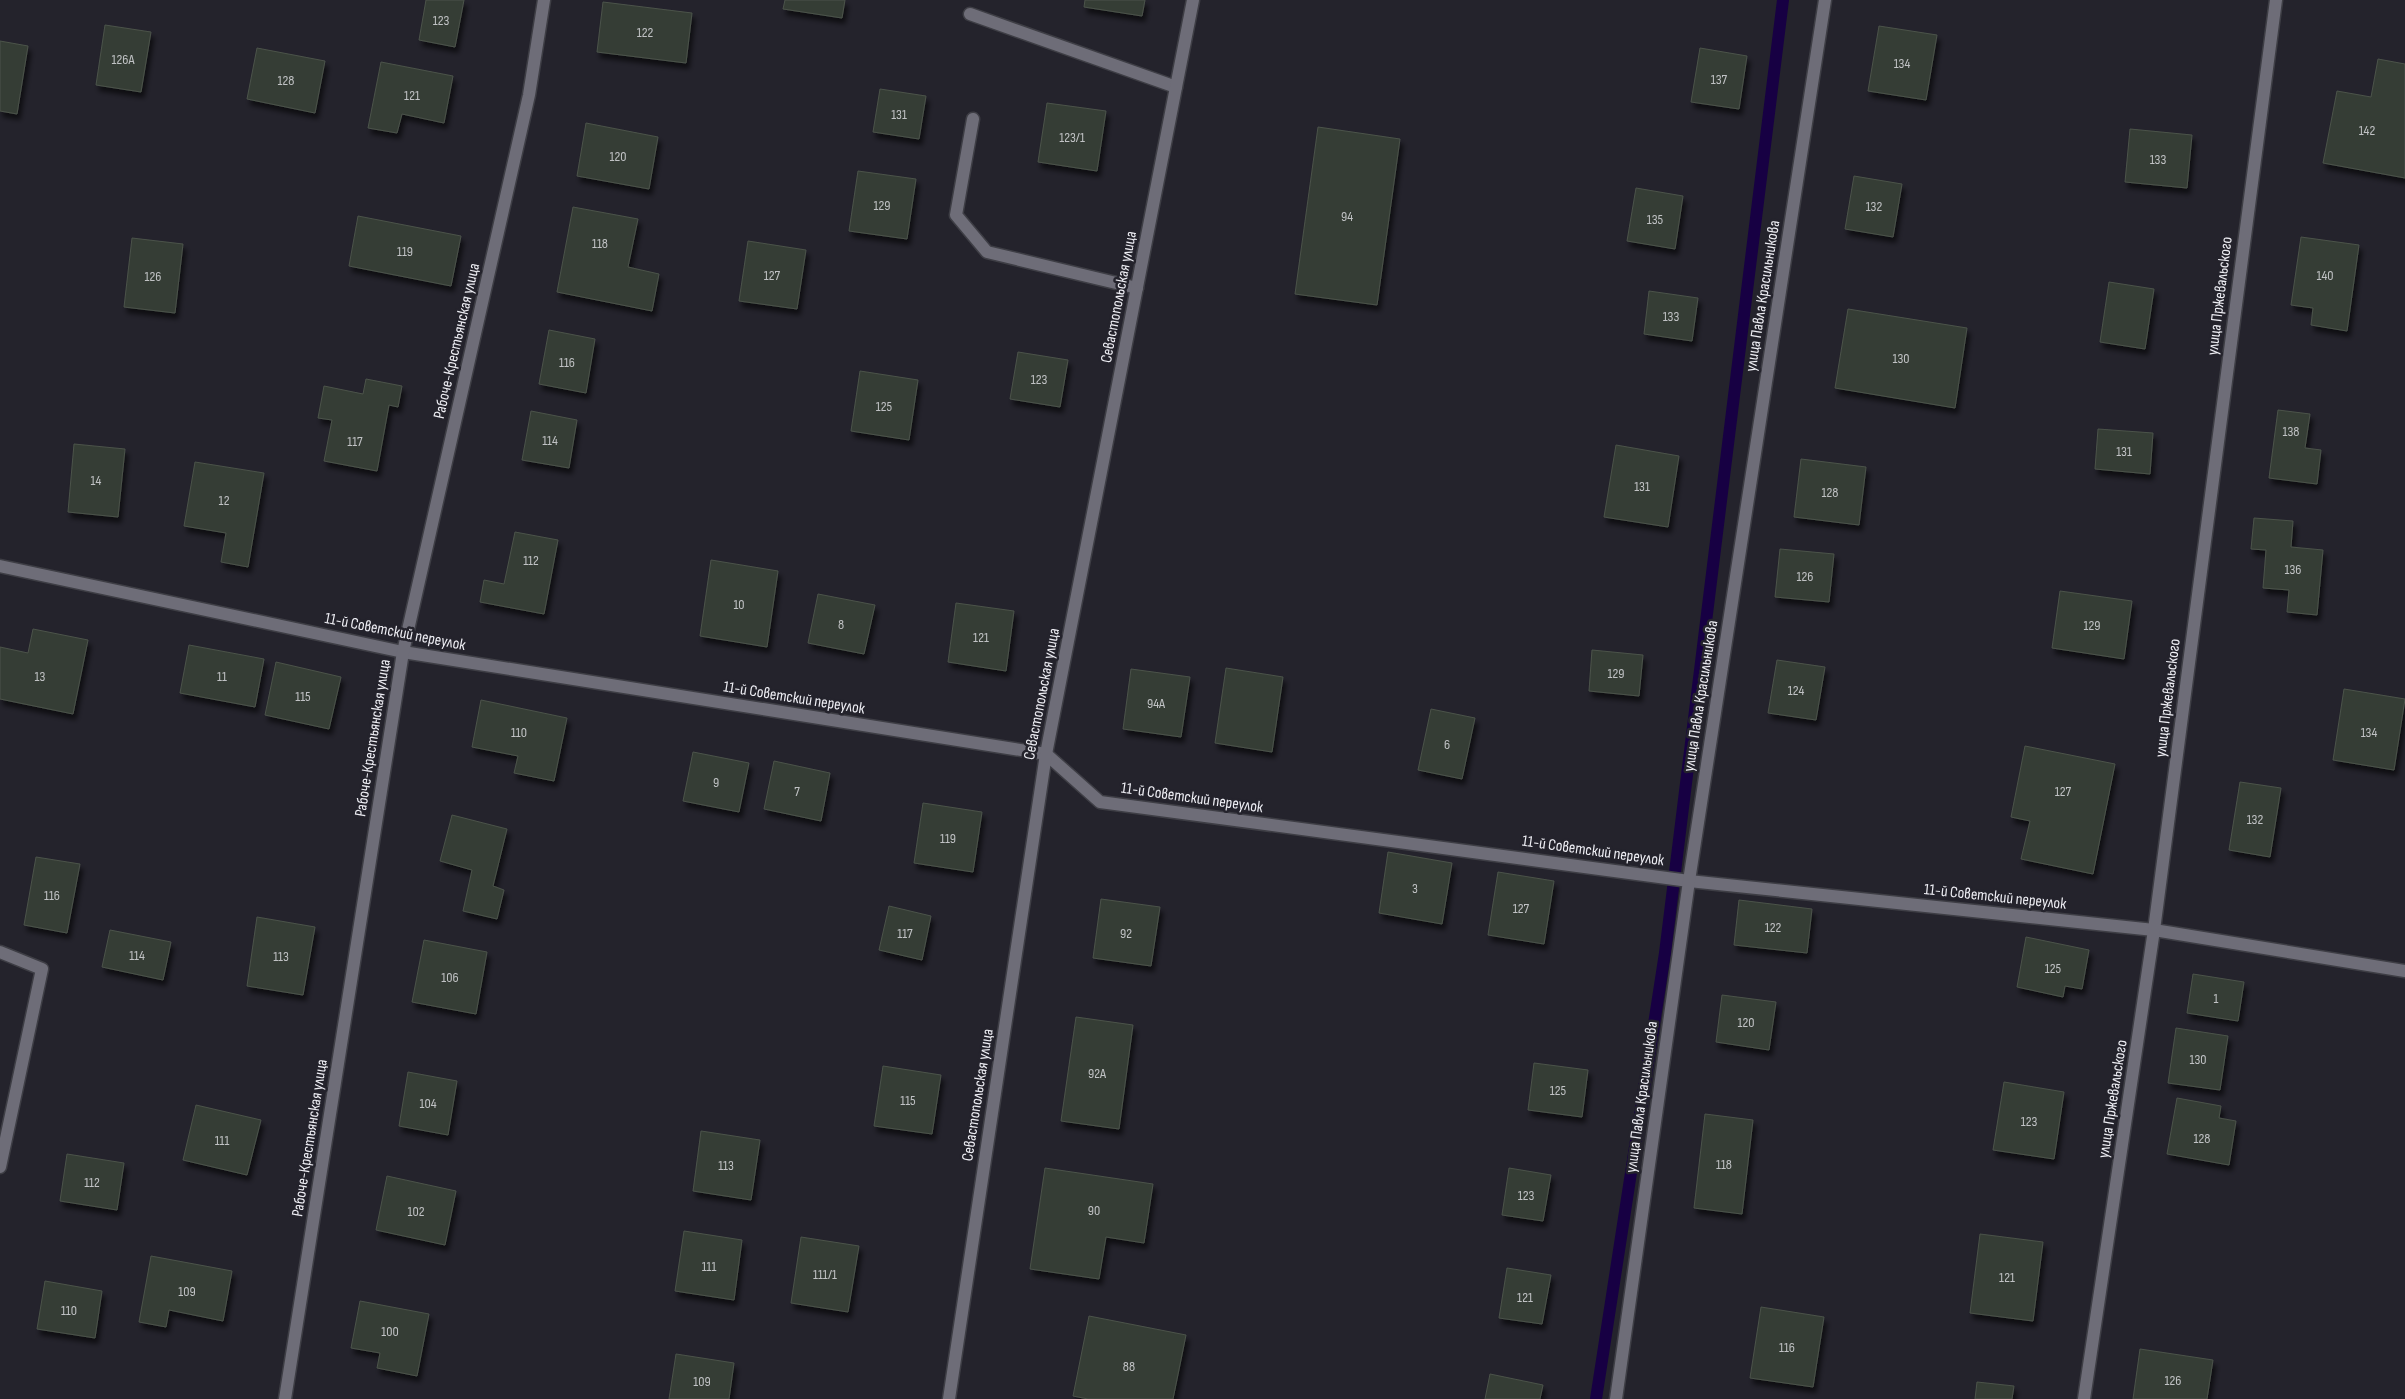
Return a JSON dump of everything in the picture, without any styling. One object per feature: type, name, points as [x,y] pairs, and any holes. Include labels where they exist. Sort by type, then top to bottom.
[{"type":"street","name":"Рабоче-Крестьянская улица","points":[[285,1399],[403,652],[529,95],[544,0]]},
{"type":"street","name":"Севастопольская улица","points":[[949,1399],[1046,754],[1193,0]]},
{"type":"street","name":"улица Павла Красильникова","points":[[1616,1399],[1689,880],[1825,0]]},
{"type":"street","name":"улица Пржевальского","points":[[2084,1399],[2154,930],[2276,0]]},
{"type":"street","points":[[970,14],[1176,87]]},
{"type":"street","points":[[973,119],[956,215],[987,252],[1137,288]]},
{"type":"street","name":"11-й Советский переулок","points":[[0,566],[403,652],[1046,754],[1100,802],[1689,880],[2154,930],[2405,971]]},
{"type":"street","points":[[0,952],[42,969],[0,1167]]},
{"type":"building","points":[[426,0],[464,0],[455,47],[419,40]]},
{"type":"building","points":[[785,0],[845,0],[842,18],[783,9]]},
{"type":"building","points":[[1085,0],[1145,0],[1142,16],[1084,7]]},
{"type":"building","points":[[603,2],[692,13],[686,63],[597,52]]},
{"type":"building","points":[[105,25],[151,32],[141,92],[96,85]]},
{"type":"building","points":[[1879,26],[1937,35],[1926,100],[1868,91]]},
{"type":"building","points":[[0,41],[28,46],[17,114],[0,111]]},
{"type":"building","points":[[257,48],[325,61],[315,113],[247,99]]},
{"type":"building","points":[[1700,48],[1747,56],[1739,109],[1691,102]]},
{"type":"building","points":[[2378,59],[2405,64],[2405,178],[2323,163],[2337,91],[2371,97]]},
{"type":"building","points":[[381,62],[453,76],[444,123],[402,114],[397,133],[368,128]]},
{"type":"building","points":[[880,89],[926,96],[919,139],[873,132]]},
{"type":"building","points":[[1047,103],[1106,111],[1097,171],[1038,162]]},
{"type":"building","points":[[586,123],[658,137],[649,189],[577,176]]},
{"type":"building","points":[[1318,127],[1400,139],[1377,305],[1295,294]]},
{"type":"building","points":[[2130,129],[2192,135],[2187,188],[2125,182]]},
{"type":"building","points":[[858,171],[916,179],[907,239],[849,231]]},
{"type":"building","points":[[1854,176],[1902,184],[1893,237],[1845,229]]},
{"type":"building","points":[[1636,188],[1683,196],[1675,249],[1627,241]]},
{"type":"building","points":[[573,207],[638,219],[628,267],[659,274],[652,311],[557,292]]},
{"type":"building","points":[[358,216],[461,236],[451,286],[349,266]]},
{"type":"building","points":[[2301,237],[2359,245],[2347,331],[2311,325],[2313,308],[2291,305]]},
{"type":"building","points":[[132,238],[183,244],[175,313],[124,307]]},
{"type":"building","points":[[748,241],[806,250],[797,309],[739,301]]},
{"type":"building","points":[[2109,282],[2154,289],[2145,349],[2100,342]]},
{"type":"building","points":[[1649,291],[1698,298],[1692,341],[1644,334]]},
{"type":"building","points":[[1848,309],[1967,328],[1955,408],[1835,388]]},
{"type":"building","points":[[549,330],[595,339],[586,393],[539,384]]},
{"type":"building","points":[[1018,352],[1068,360],[1060,407],[1010,399]]},
{"type":"building","points":[[860,371],[918,380],[909,440],[851,431]]},
{"type":"building","points":[[366,379],[402,386],[398,407],[389,405],[377,471],[324,461],[332,420],[318,418],[324,386],[363,394]]},
{"type":"building","points":[[2278,410],[2310,414],[2305,448],[2321,450],[2317,484],[2269,478]]},
{"type":"building","points":[[531,411],[577,420],[569,468],[522,460]]},
{"type":"building","points":[[2098,429],[2153,433],[2150,474],[2095,469]]},
{"type":"building","points":[[74,444],[125,449],[118,517],[68,512]]},
{"type":"building","points":[[1616,445],[1679,456],[1668,527],[1604,517]]},
{"type":"building","points":[[1801,459],[1866,467],[1859,525],[1794,517]]},
{"type":"building","points":[[195,462],[264,473],[248,567],[221,562],[226,533],[184,526]]},
{"type":"building","points":[[2254,518],[2293,521],[2291,547],[2323,550],[2317,615],[2287,612],[2289,590],[2263,588],[2266,550],[2251,549]]},
{"type":"building","points":[[515,532],[558,540],[544,614],[480,602],[484,580],[504,584]]},
{"type":"building","points":[[1780,549],[1834,554],[1829,602],[1775,597]]},
{"type":"building","points":[[711,560],[778,571],[767,647],[700,636]]},
{"type":"building","points":[[2060,591],[2132,601],[2124,659],[2052,648]]},
{"type":"building","points":[[818,594],[875,605],[864,654],[808,643]]},
{"type":"building","points":[[956,603],[1014,611],[1006,671],[948,662]]},
{"type":"building","points":[[33,629],[88,640],[73,714],[0,699],[0,647],[28,653]]},
{"type":"building","points":[[189,645],[264,659],[255,707],[180,693]]},
{"type":"building","points":[[1592,650],[1643,655],[1639,696],[1589,691]]},
{"type":"building","points":[[1777,660],[1825,667],[1816,720],[1768,713]]},
{"type":"building","points":[[276,662],[341,677],[329,729],[265,715]]},
{"type":"building","points":[[1226,668],[1283,677],[1272,752],[1215,743]]},
{"type":"building","points":[[1131,669],[1190,677],[1181,737],[1123,729]]},
{"type":"building","points":[[2344,689],[2405,699],[2394,770],[2333,760]]},
{"type":"building","points":[[481,700],[567,718],[554,781],[514,773],[518,756],[472,747]]},
{"type":"building","points":[[1431,709],[1475,718],[1462,779],[1418,770]]},
{"type":"building","points":[[2025,746],[2115,764],[2093,874],[2021,859],[2030,821],[2011,817]]},
{"type":"building","points":[[693,752],[749,763],[739,812],[683,801]]},
{"type":"building","points":[[774,761],[830,773],[821,821],[764,809]]},
{"type":"building","points":[[2240,782],[2281,788],[2270,857],[2229,850]]},
{"type":"building","points":[[923,803],[982,812],[973,872],[914,863]]},
{"type":"building","points":[[452,815],[507,829],[493,886],[504,890],[497,919],[463,911],[472,870],[440,861]]},
{"type":"building","points":[[1388,852],[1452,863],[1442,924],[1379,913]]},
{"type":"building","points":[[36,857],[80,864],[67,933],[24,925]]},
{"type":"building","points":[[1498,872],[1554,881],[1544,944],[1488,935]]},
{"type":"building","points":[[1101,899],[1160,907],[1151,966],[1093,958]]},
{"type":"building","points":[[1739,900],[1812,909],[1807,953],[1734,945]]},
{"type":"building","points":[[889,906],[931,916],[922,960],[879,950]]},
{"type":"building","points":[[257,917],[315,927],[303,995],[247,986]]},
{"type":"building","points":[[110,930],[171,942],[163,980],[102,967]]},
{"type":"building","points":[[2026,937],[2089,950],[2082,989],[2065,986],[2063,997],[2017,987]]},
{"type":"building","points":[[424,940],[487,952],[476,1014],[412,1002]]},
{"type":"building","points":[[2193,974],[2244,982],[2238,1021],[2187,1013]]},
{"type":"building","points":[[1722,995],[1776,1002],[1769,1050],[1716,1042]]},
{"type":"building","points":[[1076,1017],[1133,1025],[1119,1129],[1061,1121]]},
{"type":"building","points":[[2176,1028],[2228,1036],[2220,1090],[2168,1083]]},
{"type":"building","points":[[1534,1063],[1588,1070],[1582,1117],[1528,1110]]},
{"type":"building","points":[[883,1066],[941,1075],[932,1134],[874,1126]]},
{"type":"building","points":[[408,1072],[457,1081],[448,1135],[399,1126]]},
{"type":"building","points":[[2004,1082],[2064,1092],[2054,1159],[1993,1150]]},
{"type":"building","points":[[2177,1098],[2221,1106],[2219,1118],[2236,1121],[2229,1165],[2167,1154]]},
{"type":"building","points":[[196,1105],[261,1120],[247,1175],[183,1160]]},
{"type":"building","points":[[1705,1114],[1753,1120],[1742,1214],[1694,1208]]},
{"type":"building","points":[[701,1131],[760,1140],[751,1200],[693,1191]]},
{"type":"building","points":[[67,1154],[124,1163],[117,1210],[60,1201]]},
{"type":"building","points":[[1045,1168],[1153,1184],[1144,1243],[1106,1237],[1099,1279],[1030,1269]]},
{"type":"building","points":[[1509,1168],[1551,1175],[1543,1221],[1502,1215]]},
{"type":"building","points":[[387,1176],[456,1191],[445,1245],[376,1230]]},
{"type":"building","points":[[684,1231],[742,1240],[734,1300],[675,1291]]},
{"type":"building","points":[[1980,1234],[2043,1242],[2033,1321],[1970,1313]]},
{"type":"building","points":[[801,1237],[859,1246],[848,1312],[791,1303]]},
{"type":"building","points":[[151,1256],[232,1271],[223,1321],[169,1310],[166,1327],[139,1322]]},
{"type":"building","points":[[1507,1268],[1551,1275],[1542,1324],[1499,1318]]},
{"type":"building","points":[[45,1281],[102,1291],[95,1338],[37,1329]]},
{"type":"building","points":[[360,1301],[429,1314],[417,1376],[377,1368],[380,1353],[351,1348]]},
{"type":"building","points":[[1761,1307],[1824,1317],[1813,1387],[1750,1378]]},
{"type":"building","points":[[1089,1316],[1186,1335],[1173,1399],[1088,1399],[1073,1396]]},
{"type":"building","points":[[2140,1349],[2213,1360],[2207,1399],[2133,1399]]},
{"type":"building","points":[[676,1354],[734,1363],[729,1399],[669,1399]]},
{"type":"building","points":[[1490,1374],[1543,1385],[1540,1399],[1485,1399]]},
{"type":"building","points":[[1977,1382],[2014,1386],[2012,1399],[1975,1399]]},
{"type":"waterway","points":[[1596,1399],[1665,953],[1783,0]]}]
